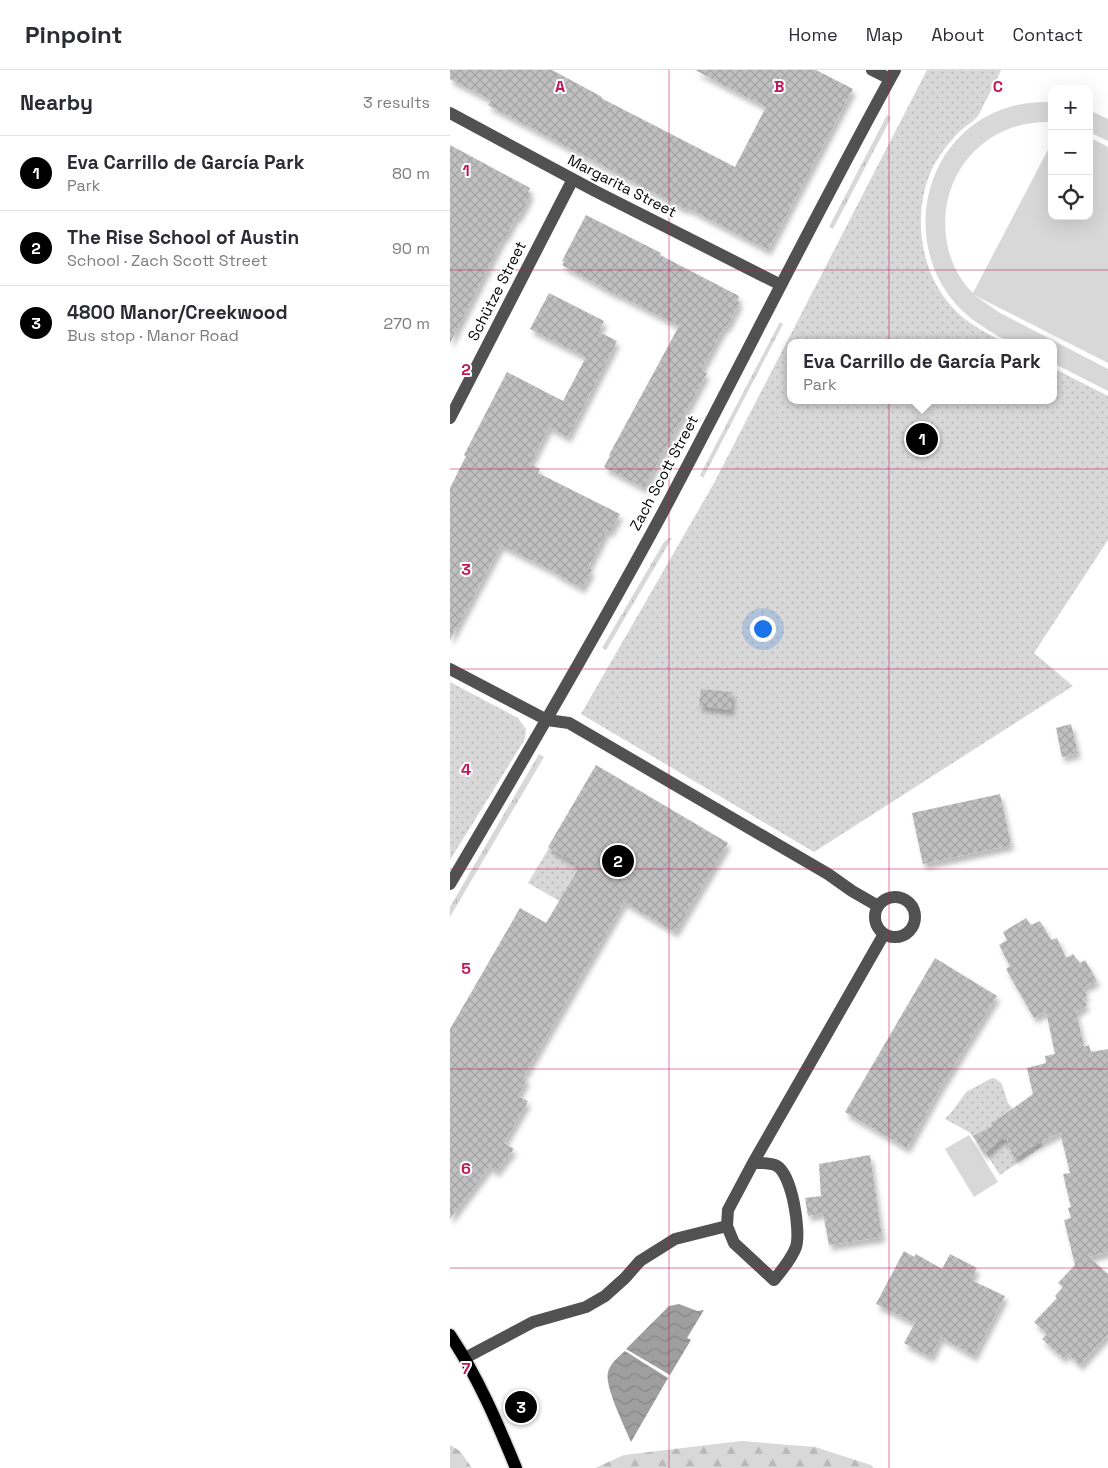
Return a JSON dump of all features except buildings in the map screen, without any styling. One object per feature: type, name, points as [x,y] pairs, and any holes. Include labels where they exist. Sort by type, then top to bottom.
[{"type":"main road","points":[[450,1335],[466,1358],[497,1422],[516,1468]]},
{"type":"street","points":[[872,70],[893,75]]},
{"type":"street","name":"Zach Scott Street","points":[[450,884],[548,720],[662,512],[893,75]]},
{"type":"street","name":"Margarita Street","points":[[450,113],[573,179],[781,285]]},
{"type":"street","name":"Schütze Street","points":[[450,418],[573,179]]},
{"type":"street","points":[[450,669],[548,720],[569,723],[584,731],[828,874],[878,906]]},
{"type":"street","points":[[895,897],[907,902],[914,912],[914,919],[909,931],[904,935],[890,937],[884,934],[876,924],[875,915],[878,906],[888,898],[895,897]]},
{"type":"street","points":[[753,1163],[766,1163],[777,1166],[786,1178],[797,1222],[796,1246],[788,1262],[774,1280],[734,1243],[726,1226],[728,1210],[753,1163],[884,934]]},
{"type":"street","points":[[466,1358],[533,1322],[586,1307],[605,1296],[640,1261],[675,1239],[726,1226]]},
{"type":"green space","points":[[927,70],[1001,70],[978,116],[961,130],[934,165],[926,185],[922,206],[921,228],[924,250],[930,271],[940,290],[953,308],[969,322],[998,339],[788,339]]},
{"type":"green space","points":[[1048,102],[1048,122],[1027,124],[1005,130],[986,142],[970,157],[957,175],[949,196],[945,219],[947,243],[951,257],[956,270],[973,293],[1048,150],[1048,220],[1093,220],[1093,139],[1108,147],[1108,363],[974,295],[1000,313],[1050,339],[1004,339],[982,326],[955,303],[937,275],[927,243],[926,210],[933,179],[949,150],[972,126],[1003,109],[1027,103]]},
{"type":"green space","points":[[1093,112],[1108,119],[1108,141],[1093,134]]},
{"type":"green space","points":[[887,115],[891,118],[833,229],[829,227]]},
{"type":"green space","points":[[780,322],[783,324],[703,478],[700,475]]},
{"type":"green space","points":[[787,341],[787,404],[1057,404],[1057,370],[1108,396],[1108,540],[1034,653],[1073,686],[814,852],[581,714],[714,483]]},
{"type":"green space","points":[[1057,343],[1108,369],[1108,391],[1057,365]]},
{"type":"green space","points":[[672,538],[606,650],[602,648],[664,542]]},
{"type":"green space","points":[[450,682],[518,718],[526,729],[525,739],[450,860]]},
{"type":"green space","points":[[539,754],[544,757],[450,917],[450,907]]},
{"type":"green space","points":[[553,841],[586,845],[568,906],[528,883]]},
{"type":"green space","points":[[992,1078],[1002,1084],[1008,1103],[1014,1110],[1030,1121],[1043,1146],[1000,1175],[969,1132],[945,1119],[966,1092]]},
{"type":"green space","points":[[969,1135],[998,1182],[974,1197],[945,1149]]},
{"type":"green space","points":[[741,1441],[815,1447],[871,1465],[874,1468],[595,1468],[624,1455]]},
{"type":"green space","points":[[450,1445],[460,1451],[472,1468],[450,1468]]},
{"type":"water","points":[[679,1304],[697,1311],[704,1310],[687,1338],[691,1340],[670,1375],[626,1349],[669,1306]]},
{"type":"water","points":[[625,1351],[668,1378],[631,1442],[612,1396],[608,1378],[611,1366]]},
{"type":"place","name":"Eva Carrillo de García Park","points":[[922,439]]},
{"type":"place","name":"The Rise School of Austin","points":[[618,861]]},
{"type":"place","name":"4800 Manor/Creekwood","points":[[521,1407]]}]
